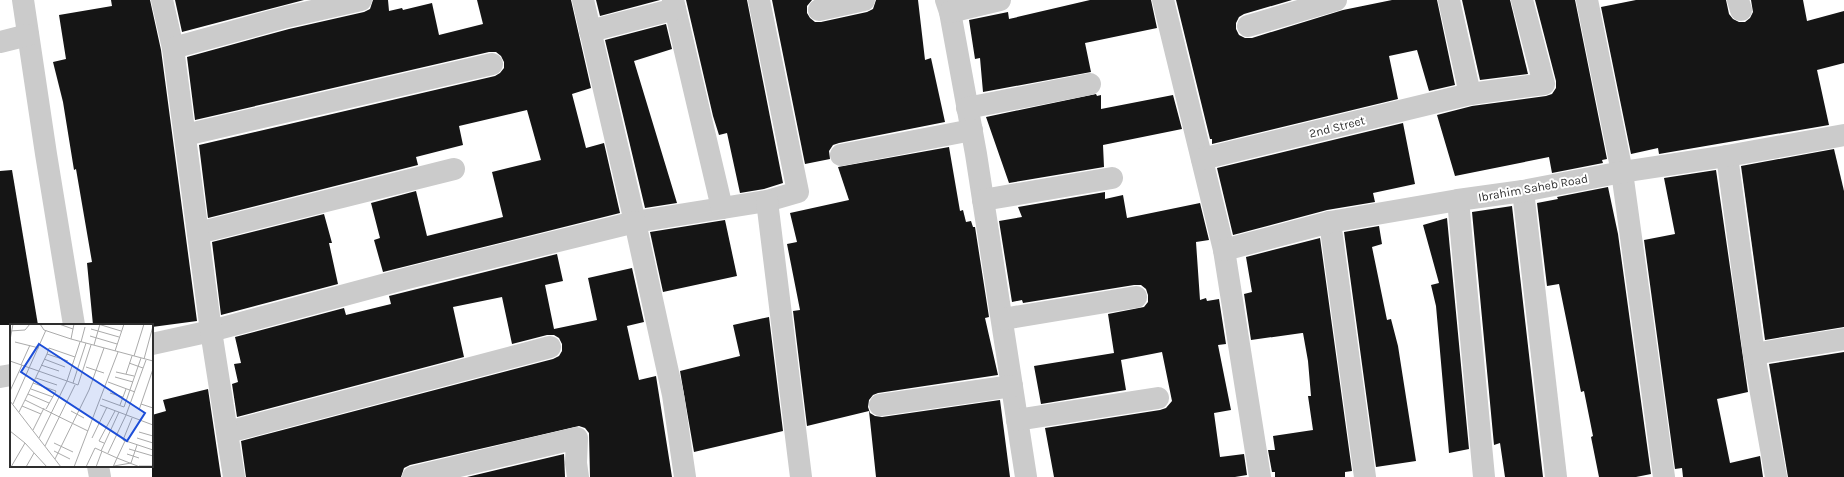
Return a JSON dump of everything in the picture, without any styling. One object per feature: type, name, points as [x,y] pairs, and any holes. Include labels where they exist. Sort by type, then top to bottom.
[{"type":"street","points":[[23,0],[74,324]]},
{"type":"street","points":[[162,0],[174,48],[211,331],[234,477]]},
{"type":"street","points":[[174,48],[286,17],[361,0]]},
{"type":"street","points":[[583,0],[635,222],[673,396],[685,477]]},
{"type":"street","points":[[153,344],[211,331],[408,278],[635,222],[767,201],[798,192],[759,0]]},
{"type":"street","points":[[818,10],[864,0]]},
{"type":"street","points":[[1000,0],[948,6],[984,200],[1026,477]]},
{"type":"street","points":[[1163,0],[1224,250],[1260,477]]},
{"type":"street","points":[[1248,26],[1336,0]]},
{"type":"street","points":[[1449,0],[1470,94]]},
{"type":"street","name":"2nd Street","points":[[1202,159],[1470,94],[1544,84],[1522,0]]},
{"type":"street","points":[[1587,0],[1622,172],[1664,477]]},
{"type":"street","points":[[590,31],[674,5],[722,208]]},
{"type":"street","points":[[0,42],[28,34]]},
{"type":"street","points":[[185,134],[492,64]]},
{"type":"street","points":[[967,108],[1090,84]]},
{"type":"street","points":[[841,155],[972,130]]},
{"type":"street","name":"Ibrahim Saheb Road","points":[[1224,250],[1330,222],[1458,200],[1523,191],[1622,172],[1727,156],[1844,135]]},
{"type":"street","points":[[1727,156],[1754,354],[1776,477]]},
{"type":"street","points":[[198,233],[454,169]]},
{"type":"street","points":[[984,200],[1112,178]]},
{"type":"street","points":[[1523,191],[1556,477]]},
{"type":"street","points":[[1458,200],[1484,477]]},
{"type":"street","points":[[767,201],[801,477]]},
{"type":"street","points":[[1330,222],[1365,477]]},
{"type":"street","points":[[1003,320],[1136,297]]},
{"type":"street","points":[[1754,354],[1844,339]]},
{"type":"street","points":[[228,432],[550,347]]},
{"type":"street","points":[[0,377],[10,375]]},
{"type":"street","points":[[880,405],[1012,386]]},
{"type":"street","points":[[1017,420],[1158,398]]},
{"type":"street","points":[[413,477],[577,438],[578,477]]},
{"type":"street","points":[[98,467],[100,477]]},
{"type":"building","points":[[111,0],[150,0],[161,50],[197,321],[153,327],[153,324],[93,324],[87,263],[92,262],[76,169],[74,170],[63,102],[53,62],[66,59],[59,15],[112,6]]},
{"type":"building","points":[[175,0],[304,0],[182,32]]},
{"type":"building","points":[[373,0],[388,0],[389,11],[402,8],[403,10],[432,3],[439,35],[483,24],[477,0],[571,0],[591,88],[572,94],[586,148],[604,143],[620,213],[383,272],[374,240],[380,238],[371,203],[416,191],[427,236],[503,217],[492,172],[541,160],[527,110],[459,126],[463,145],[416,157],[418,165],[208,218],[199,145],[495,76],[504,68],[504,62],[501,56],[496,52],[489,52],[195,120],[187,57],[289,29],[364,12],[370,9]]},
{"type":"building","points":[[596,0],[660,0],[600,16]]},
{"type":"building","points":[[686,0],[747,0],[783,183],[764,189],[740,193],[727,133],[719,135],[713,116]]},
{"type":"building","points":[[772,0],[812,0],[807,6],[807,13],[815,22],[821,22],[867,12],[873,9],[876,0],[918,0],[925,60],[931,58],[945,122],[839,143],[833,145],[829,151],[830,159],[805,164]]},
{"type":"building","points":[[1090,0],[1151,0],[1157,28],[1085,43],[1091,72],[983,92],[980,58],[975,59],[969,20],[1008,12],[1009,19]]},
{"type":"building","points":[[1176,0],[1292,0],[1244,14],[1239,17],[1236,23],[1236,29],[1239,35],[1245,38],[1252,38],[1343,10],[1392,0],[1437,0],[1455,85],[1429,91],[1417,50],[1389,56],[1398,99],[1212,144],[1212,139],[1210,139]]},
{"type":"building","points":[[1462,0],[1510,0],[1528,74],[1480,80]]},
{"type":"building","points":[[1535,0],[1575,0],[1607,159],[1602,160],[1603,163],[1552,173],[1549,157],[1455,176],[1437,115],[1472,106],[1546,96],[1552,94],[1556,88],[1556,81]]},
{"type":"building","points":[[1636,0],[1726,0],[1729,14],[1733,19],[1739,22],[1745,22],[1750,18],[1753,12],[1751,0],[1803,0],[1807,21],[1844,11],[1844,63],[1817,70],[1829,125],[1659,154],[1658,148],[1631,154],[1601,7]]},
{"type":"building","points":[[666,24],[672,49],[634,61],[677,203],[645,208],[605,40]]},
{"type":"building","points":[[1096,94],[1097,96],[1101,95],[1101,109],[1173,95],[1182,129],[1103,145],[1104,167],[1009,183],[986,117]]},
{"type":"building","points":[[1403,123],[1415,184],[1373,193],[1375,202],[1327,210],[1233,235],[1217,168]]},
{"type":"building","points":[[949,147],[960,211],[963,210],[966,222],[971,221],[973,227],[975,227],[989,317],[985,318],[998,375],[878,393],[873,395],[869,400],[868,407],[870,413],[875,416],[882,417],[1000,400],[1010,477],[876,477],[869,411],[807,426],[793,311],[800,310],[787,244],[797,242],[790,213],[849,200],[838,167]]},
{"type":"building","points":[[1834,149],[1844,191],[1844,327],[1765,340],[1741,166]]},
{"type":"building","points":[[12,170],[38,324],[0,325],[0,171]]},
{"type":"building","points":[[1716,170],[1748,392],[1717,399],[1730,463],[1760,456],[1763,477],[1683,477],[1682,468],[1675,469],[1644,240],[1675,234],[1664,178]]},
{"type":"building","points":[[1608,187],[1618,234],[1651,474],[1636,477],[1599,477],[1584,391],[1581,392],[1559,284],[1547,286],[1537,203],[1558,199],[1557,197]]},
{"type":"building","points":[[1105,192],[1105,199],[1123,195],[1127,218],[1200,203],[1209,240],[1196,242],[1200,300],[1206,298],[1207,301],[1219,299],[1226,344],[1218,345],[1231,410],[1214,413],[1220,457],[1244,454],[1247,475],[1235,477],[1054,477],[1045,428],[1160,410],[1166,408],[1172,401],[1162,352],[1121,360],[1126,390],[1041,404],[1034,366],[1114,353],[1108,314],[1144,307],[1148,302],[1148,295],[1146,289],[1141,285],[1134,285],[1023,303],[1022,300],[1012,302],[999,221],[1022,217],[1018,207]]},
{"type":"building","points":[[1512,206],[1543,477],[1505,477],[1500,443],[1494,445],[1472,212]]},
{"type":"building","points":[[324,214],[332,243],[329,243],[338,284],[221,315],[212,242]]},
{"type":"building","points":[[1447,218],[1469,449],[1449,453],[1436,306],[1431,285],[1439,283],[1423,225]]},
{"type":"building","points":[[725,220],[737,276],[663,292],[650,232]]},
{"type":"building","points":[[1379,226],[1382,244],[1372,247],[1387,320],[1391,319],[1398,346],[1416,461],[1376,467],[1344,232]]},
{"type":"building","points":[[1320,238],[1352,471],[1345,472],[1345,477],[1275,477],[1275,472],[1272,472],[1268,450],[1275,450],[1273,436],[1313,430],[1308,396],[1311,396],[1308,361],[1303,333],[1251,340],[1244,294],[1252,292],[1246,257]]},
{"type":"building","points":[[557,254],[563,281],[545,285],[554,329],[597,320],[588,278],[632,268],[644,322],[627,326],[639,380],[656,376],[672,477],[590,477],[589,433],[585,428],[579,426],[410,465],[404,468],[401,477],[246,477],[241,441],[553,359],[559,356],[562,351],[562,344],[559,338],[554,335],[547,335],[512,344],[502,297],[453,307],[464,357],[237,417],[232,384],[238,382],[234,364],[241,363],[235,337],[344,308],[346,315],[391,304],[389,296]]},
{"type":"building","points":[[769,317],[783,431],[694,452],[680,371],[740,356],[733,325]]},
{"type":"building","points":[[1844,352],[1844,477],[1788,477],[1769,364]]},
{"type":"building","points":[[208,389],[221,477],[152,477],[153,415],[166,411],[163,400]]},
{"type":"building","points":[[564,454],[565,477],[467,477]]}]
